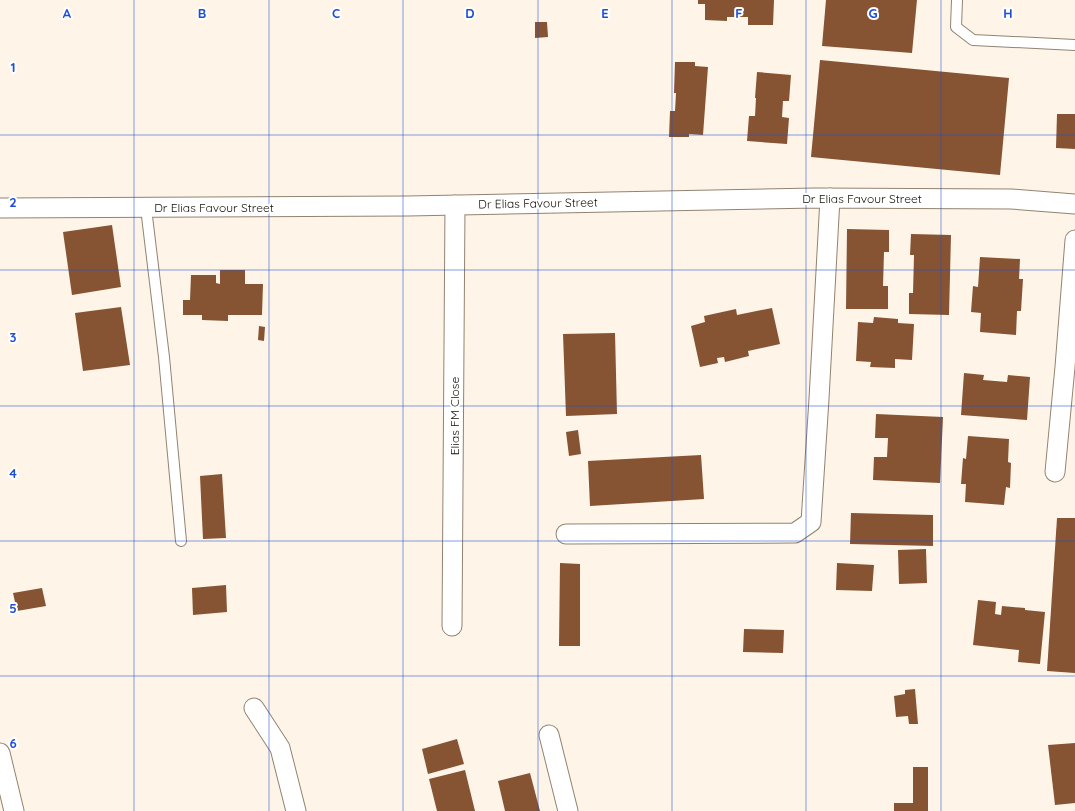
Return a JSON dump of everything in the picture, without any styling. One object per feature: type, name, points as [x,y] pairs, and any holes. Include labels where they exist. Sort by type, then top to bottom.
[{"type":"street","name":"Dr Elias Favour Street","points":[[0,208],[455,205],[830,198],[1011,199],[1075,204]]},
{"type":"street","points":[[566,534],[795,532],[811,522],[830,198]]},
{"type":"street","name":"Elias FM Close","points":[[452,626],[455,205]]},
{"type":"street","points":[[1055,472],[1075,240]]},
{"type":"street","points":[[254,708],[280,748],[296,811]]},
{"type":"street","points":[[549,736],[568,811]]},
{"type":"street","points":[[0,753],[14,811]]},
{"type":"lane","points":[[956,0],[956,27],[972,40],[1075,45]]},
{"type":"lane","points":[[146,208],[164,358],[181,540]]},
{"type":"building","points":[[698,0],[774,0],[773,25],[748,25],[748,17],[727,17],[727,21],[705,20],[705,4],[698,4]]},
{"type":"building","points":[[826,0],[917,0],[912,53],[822,46]]},
{"type":"building","points":[[535,22],[547,22],[548,37],[535,38]]},
{"type":"building","points":[[820,60],[1009,78],[1000,175],[811,157]]},
{"type":"building","points":[[675,62],[695,62],[695,66],[708,67],[703,135],[689,134],[689,137],[669,137],[670,111],[675,111]]},
{"type":"building","points":[[757,72],[791,75],[789,101],[783,101],[782,117],[789,118],[787,144],[747,141],[749,116],[755,116]]},
{"type":"building","points":[[1057,114],[1075,114],[1075,149],[1056,148]]},
{"type":"building","points":[[112,225],[121,287],[72,295],[63,232]]},
{"type":"building","points":[[847,229],[889,230],[889,252],[884,252],[883,286],[888,286],[888,309],[846,309]]},
{"type":"building","points":[[911,234],[951,235],[949,315],[909,314],[909,293],[913,293],[914,255],[910,255]]},
{"type":"building","points":[[980,257],[1020,259],[1019,279],[1023,279],[1021,311],[1017,311],[1016,335],[980,332],[981,313],[971,312],[973,286],[978,287]]},
{"type":"building","points":[[220,270],[245,270],[245,284],[263,284],[262,315],[228,315],[228,321],[202,320],[202,315],[183,315],[183,300],[190,300],[191,275],[216,275],[216,283],[220,284]]},
{"type":"building","points":[[121,307],[130,365],[83,371],[75,313]]},
{"type":"building","points":[[772,308],[780,344],[748,351],[749,356],[725,362],[724,357],[717,358],[718,363],[700,367],[691,326],[705,322],[704,316],[736,309],[737,315]]},
{"type":"building","points":[[874,317],[898,319],[898,323],[914,324],[912,360],[895,359],[895,368],[870,367],[871,362],[856,361],[858,322],[873,323]]},
{"type":"building","points":[[259,326],[265,327],[264,341],[258,340]]},
{"type":"building","points":[[615,333],[617,414],[566,416],[563,334]]},
{"type":"building","points":[[964,373],[984,375],[983,380],[1007,382],[1008,375],[1030,377],[1027,420],[961,415]]},
{"type":"building","points":[[876,414],[943,417],[940,483],[873,480],[874,457],[887,457],[888,438],[875,438]]},
{"type":"building","points":[[578,430],[581,454],[569,456],[566,432]]},
{"type":"building","points":[[968,436],[1009,439],[1008,462],[1011,463],[1010,488],[1006,487],[1004,505],[965,502],[966,484],[961,484],[963,458],[966,459]]},
{"type":"building","points":[[701,455],[704,499],[590,506],[588,461]]},
{"type":"building","points":[[222,474],[226,538],[203,539],[200,476]]},
{"type":"building","points":[[851,513],[933,515],[933,546],[850,544]]},
{"type":"building","points":[[1057,518],[1075,518],[1075,673],[1047,671]]},
{"type":"building","points":[[926,549],[927,583],[899,584],[898,550]]},
{"type":"building","points":[[560,563],[580,564],[580,646],[559,646]]},
{"type":"building","points":[[837,563],[874,565],[872,591],[836,590]]},
{"type":"building","points":[[226,585],[227,612],[193,615],[192,588]]},
{"type":"building","points":[[42,588],[46,606],[17,611],[13,593]]},
{"type":"building","points":[[978,600],[996,602],[995,614],[1001,615],[1002,606],[1045,612],[1040,664],[1018,662],[1019,650],[973,645]]},
{"type":"building","points":[[744,629],[784,630],[783,653],[743,652]]},
{"type":"building","points":[[915,689],[918,724],[909,724],[908,716],[896,717],[894,696],[905,694],[905,690]]},
{"type":"building","points":[[457,739],[464,764],[428,774],[422,749]]},
{"type":"building","points":[[1075,743],[1075,803],[1055,805],[1048,745]]},
{"type":"building","points":[[913,767],[928,767],[928,811],[894,811],[894,803],[913,803]]},
{"type":"building","points":[[465,770],[475,811],[437,811],[429,779]]},
{"type":"building","points":[[530,773],[540,811],[505,811],[498,781]]}]
